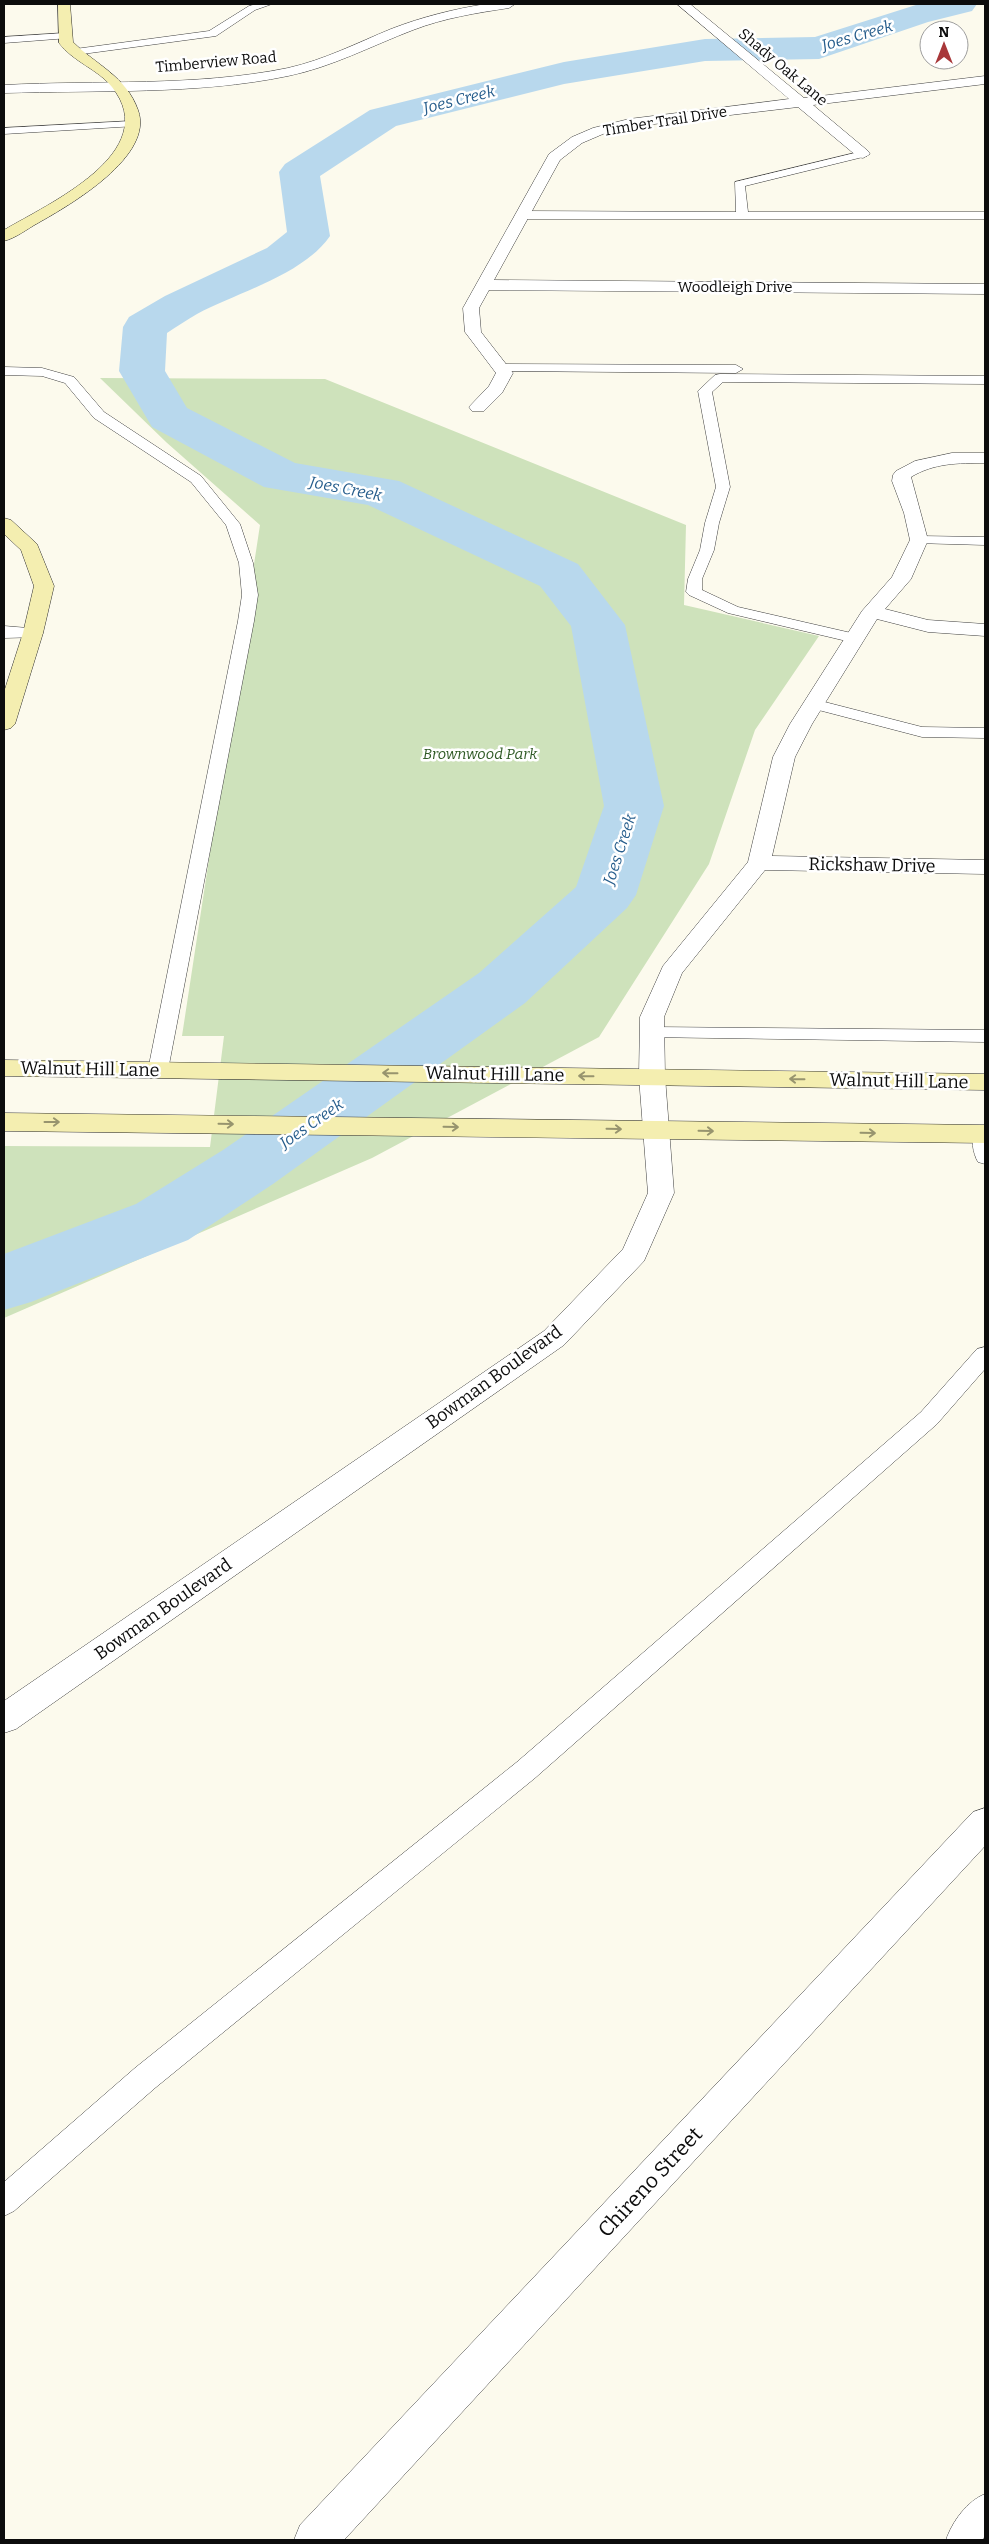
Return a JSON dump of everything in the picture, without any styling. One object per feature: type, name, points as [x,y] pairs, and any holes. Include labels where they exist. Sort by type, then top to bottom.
[{"type":"main road","points":[[4,236],[74,196],[104,174],[124,151],[132,124],[132,108],[118,86],[75,52],[66,42],[64,4]]},
{"type":"main road","points":[[4,524],[30,548],[44,586],[33,633],[4,724]]},
{"type":"main road","name":"Walnut Hill Lane","points":[[4,1068],[985,1082]]},
{"type":"main road","points":[[4,1122],[657,1130],[984,1142]]},
{"type":"street","name":"Timberview Road","points":[[4,89],[230,81],[290,72],[336,59],[409,26],[453,13],[509,4]]},
{"type":"street","name":"Shady Oak Lane","points":[[683,4],[863,154]]},
{"type":"street","name":"Timber Trail Drive","points":[[502,368],[472,332],[471,308],[486,285],[554,157],[577,140],[598,131],[630,123],[985,80]]},
{"type":"street","name":"Woodleigh Drive","points":[[486,285],[985,289]]},
{"type":"street","points":[[478,407],[496,390],[505,373],[502,368]]},
{"type":"street","points":[[919,540],[913,513],[901,481],[902,475],[914,467],[939,459],[985,458]]},
{"type":"street","name":"Bowman Boulevard","points":[[4,1719],[554,1338],[634,1254],[661,1193],[652,1077],[652,1017],[671,971],[759,863],[784,756],[813,704],[872,611],[900,579],[919,540]]},
{"type":"street","points":[[872,611],[899,621],[922,626],[985,630]]},
{"type":"street","points":[[4,632],[33,633]]},
{"type":"street","name":"Rickshaw Drive","points":[[759,863],[985,868]]},
{"type":"street","name":"Chireno Street","points":[[315,2540],[985,1823]]},
{"type":"lane","points":[[75,52],[212,34],[252,8],[267,4]]},
{"type":"lane","points":[[4,40],[65,36]]},
{"type":"lane","points":[[4,131],[132,124]]},
{"type":"lane","points":[[742,215],[739,184],[863,154]]},
{"type":"lane","points":[[523,215],[985,216]]},
{"type":"lane","points":[[502,368],[985,371]]},
{"type":"lane","points":[[4,371],[42,372],[74,383],[87,404],[99,415],[196,479],[233,524],[246,563],[250,595],[246,622],[158,1070]]},
{"type":"lane","points":[[855,638],[733,610],[694,592],[695,580],[707,550],[712,523],[723,487],[705,391],[720,378],[985,380]]},
{"type":"lane","points":[[919,540],[985,541]]},
{"type":"lane","points":[[813,704],[922,732],[985,733]]},
{"type":"lane","points":[[652,1033],[985,1036]]},
{"type":"lane","points":[[4,2202],[145,2078],[526,1770],[929,1418],[985,1355]]},
{"type":"lane","points":[[962,2540],[985,2510]]},
{"type":"green space","name":"Brownwood Park","points":[[100,378],[325,379],[686,525],[684,605],[819,636],[755,730],[709,864],[599,1037],[372,1158],[4,1318],[4,1146],[210,1147],[224,1036],[182,1036],[260,525],[166,442]]},
{"type":"waterway","name":"Joes Creek","points":[[4,1283],[162,1222],[248,1167],[502,988],[605,895],[634,806],[598,625],[559,575],[381,492],[282,476],[169,417],[142,371],[145,327],[181,305],[282,257],[309,236],[299,172],[383,118],[564,73],[705,50],[819,48],[916,15],[960,4]]}]
